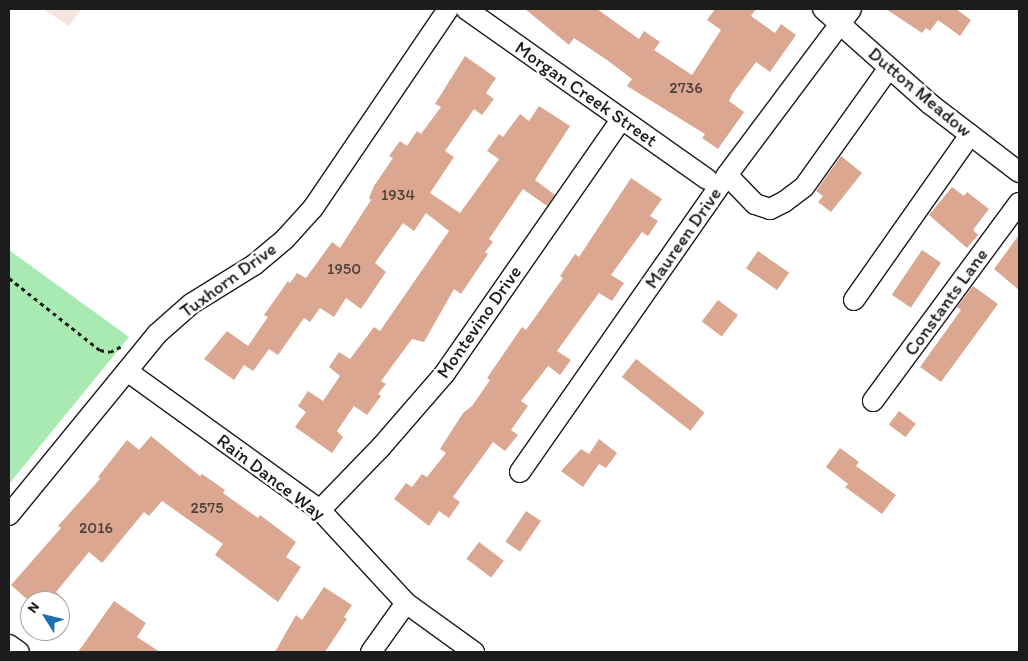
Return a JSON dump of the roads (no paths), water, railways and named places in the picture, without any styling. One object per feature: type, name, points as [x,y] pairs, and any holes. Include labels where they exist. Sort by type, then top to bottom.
[{"type":"street","name":"Tuxhorn Drive","points":[[9,514],[170,322],[191,304],[254,264],[284,239],[314,208],[448,9]]},
{"type":"street","name":"Morgan Creek Street","points":[[466,9],[707,179]]},
{"type":"street","name":"Dutton Meadow","points":[[823,9],[846,16],[889,68],[970,135],[1019,172]]},
{"type":"street","name":"Maureen Drive","points":[[520,472],[727,175],[846,16]]},
{"type":"street","points":[[727,175],[755,204],[770,209],[784,202],[804,187],[889,68]]},
{"type":"street","name":"Montevino Drive","points":[[320,510],[381,447],[445,372],[621,120]]},
{"type":"street","points":[[854,300],[970,135]]},
{"type":"street","name":"Constants Lane","points":[[873,401],[1019,203]]},
{"type":"street","name":"Rain Dance Way","points":[[127,371],[320,510],[406,603],[474,652]]},
{"type":"street","points":[[371,652],[406,603]]},
{"type":"street","points":[[9,645],[19,652]]}]
